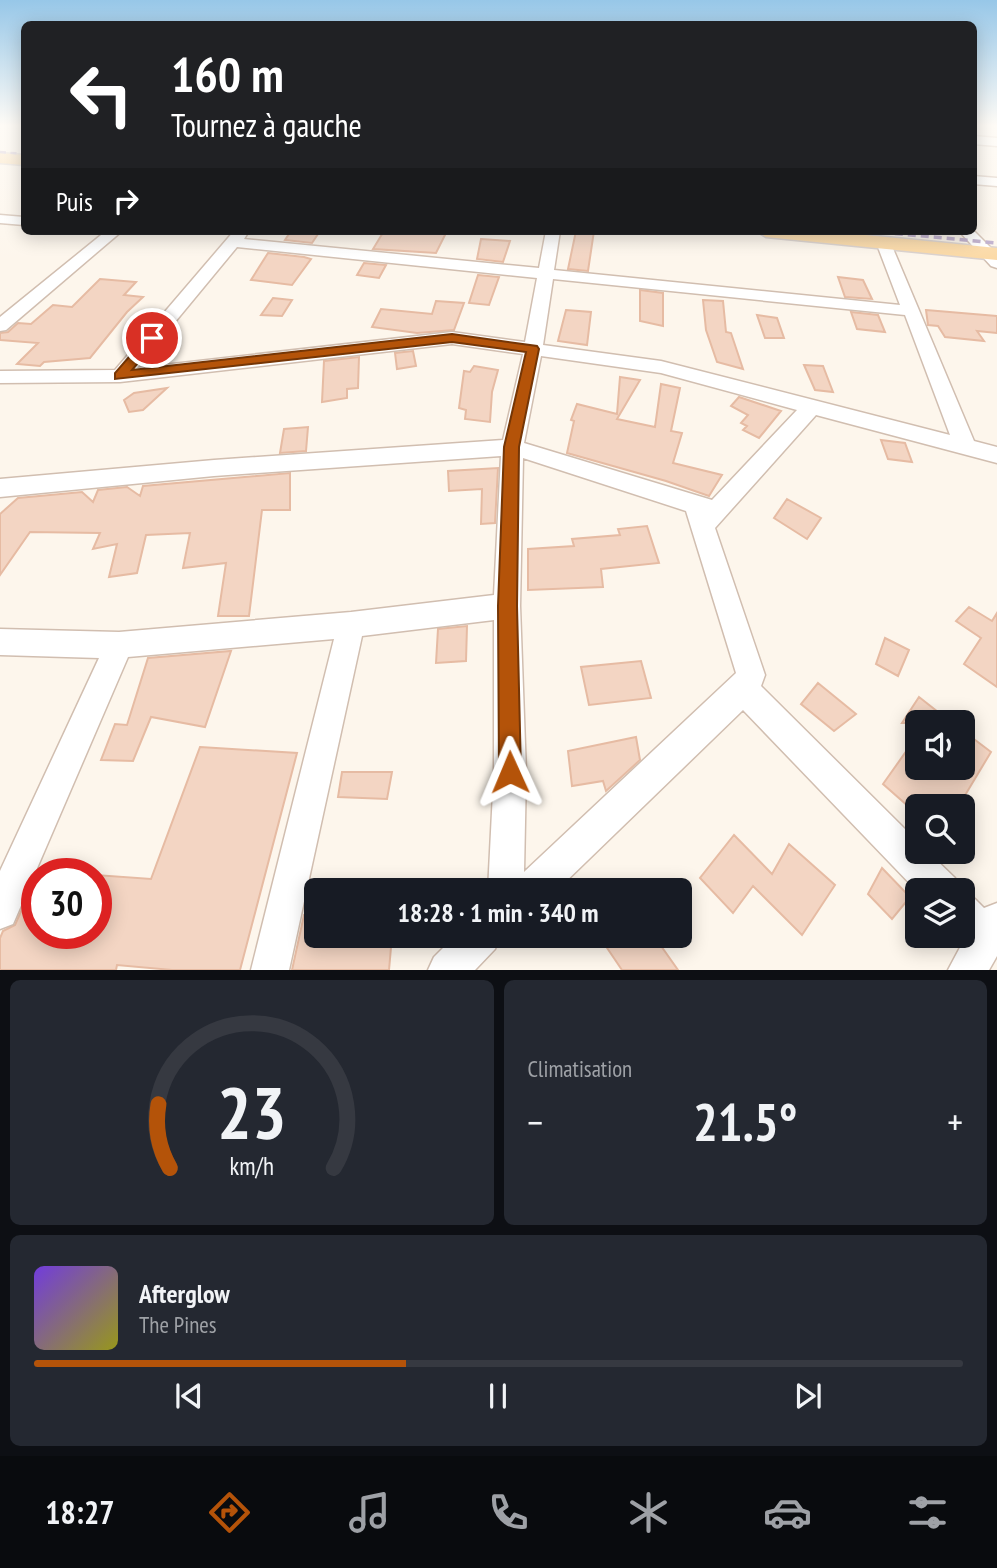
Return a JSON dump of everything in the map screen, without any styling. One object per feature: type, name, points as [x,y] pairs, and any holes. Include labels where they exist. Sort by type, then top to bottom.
[{"type":"main road","points":[[977,232],[997,234]]},
{"type":"main road","points":[[809,235],[884,242],[915,239],[994,257]]},
{"type":"street","points":[[977,180],[997,182]]},
{"type":"street","points":[[0,326],[109,235]]},
{"type":"street","points":[[506,878],[510,772],[507,606],[512,447],[533,349],[552,235]]},
{"type":"street","points":[[972,235],[994,257]]},
{"type":"street","points":[[120,376],[238,237],[545,273],[914,311]]},
{"type":"street","points":[[884,242],[914,311],[965,445]]},
{"type":"street","points":[[0,377],[120,376],[452,338],[661,367],[997,455]]},
{"type":"street","points":[[706,513],[813,405]]},
{"type":"street","points":[[0,509],[8,488],[214,468],[512,447],[706,513]]},
{"type":"street","points":[[544,878],[743,689],[751,675],[706,513]]},
{"type":"street","points":[[0,642],[119,645],[351,625],[507,606]]},
{"type":"street","points":[[270,970],[351,625]]},
{"type":"street","points":[[0,911],[119,645]]},
{"type":"street","points":[[743,689],[929,878]]},
{"type":"street","points":[[967,970],[993,930],[975,920]]},
{"type":"street","points":[[447,970],[470,948]]},
{"type":"building","points":[[288,235],[317,235],[312,243],[285,240]]},
{"type":"building","points":[[382,235],[445,235],[436,253],[373,249]]},
{"type":"building","points":[[575,235],[593,235],[588,271],[568,269]]},
{"type":"building","points":[[481,239],[510,241],[503,262],[477,259]]},
{"type":"building","points":[[268,253],[311,259],[292,285],[251,280]]},
{"type":"building","points":[[364,263],[386,265],[379,278],[357,275]]},
{"type":"building","points":[[478,275],[499,277],[489,305],[469,303]]},
{"type":"building","points":[[838,277],[863,280],[872,299],[845,297]]},
{"type":"building","points":[[100,279],[136,282],[124,295],[143,297],[127,312],[90,358],[44,362],[40,366],[17,364],[38,343],[0,340],[0,333],[8,332],[18,323],[31,324],[53,305],[72,307]]},
{"type":"building","points":[[640,290],[663,293],[663,326],[640,321]]},
{"type":"building","points":[[273,298],[292,300],[282,316],[261,315]]},
{"type":"building","points":[[703,300],[723,301],[726,332],[731,333],[743,369],[717,362],[706,330]]},
{"type":"building","points":[[436,301],[464,303],[454,330],[417,333],[372,327],[381,309],[432,314]]},
{"type":"building","points":[[566,310],[591,312],[587,345],[558,341]]},
{"type":"building","points":[[926,310],[997,316],[997,333],[977,331],[984,341],[945,337],[938,326],[928,325]]},
{"type":"building","points":[[851,312],[878,315],[885,332],[857,329]]},
{"type":"building","points":[[757,315],[777,318],[784,338],[765,338]]},
{"type":"building","points":[[413,351],[416,366],[397,369],[395,353]]},
{"type":"building","points":[[359,357],[358,388],[347,389],[347,398],[322,402],[324,361]]},
{"type":"building","points":[[804,365],[823,366],[833,392],[815,390]]},
{"type":"building","points":[[474,366],[498,370],[492,392],[490,422],[465,419],[466,410],[459,408],[464,371],[470,372]]},
{"type":"building","points":[[620,377],[640,380],[617,419],[655,427],[661,384],[680,388],[671,431],[682,433],[673,463],[722,475],[709,496],[567,453],[574,421],[571,420],[577,404],[617,414]]},
{"type":"building","points":[[167,388],[143,410],[129,412],[124,400],[134,393]]},
{"type":"building","points":[[739,397],[781,411],[759,438],[743,430],[747,426],[741,423],[748,415],[731,406]]},
{"type":"building","points":[[308,427],[306,451],[280,453],[284,429]]},
{"type":"building","points":[[881,440],[905,443],[912,462],[888,459]]},
{"type":"building","points":[[498,468],[495,523],[481,524],[482,489],[449,491],[448,471]]},
{"type":"building","points":[[290,473],[290,510],[262,510],[249,616],[218,616],[226,563],[183,568],[190,533],[146,535],[137,573],[109,577],[117,544],[93,549],[100,533],[30,532],[0,575],[0,514],[18,498],[82,492],[93,502],[98,490],[127,487],[140,496],[143,486]]},
{"type":"building","points":[[787,499],[821,518],[807,539],[774,518]]},
{"type":"building","points":[[647,526],[659,563],[601,569],[603,587],[528,590],[528,549],[574,546],[572,539],[620,535],[618,529]]},
{"type":"building","points":[[969,607],[992,621],[997,613],[997,687],[964,664],[981,638],[956,621]]},
{"type":"building","points":[[467,626],[466,661],[436,663],[438,629]]},
{"type":"building","points":[[885,638],[909,650],[898,676],[876,664]]},
{"type":"building","points":[[231,651],[205,727],[151,717],[133,761],[101,760],[115,724],[127,725],[148,658]]},
{"type":"building","points":[[641,661],[651,698],[589,705],[581,667]]},
{"type":"building","points":[[818,683],[856,714],[834,731],[801,704]]},
{"type":"building","points":[[919,697],[936,710],[910,710]]},
{"type":"building","points":[[636,737],[640,760],[606,791],[603,781],[572,786],[568,751]]},
{"type":"building","points":[[975,740],[991,752],[975,779]]},
{"type":"building","points":[[200,747],[297,753],[240,970],[172,970],[117,965],[116,970],[0,970],[0,938],[3,931],[15,925],[21,911],[21,949],[112,949],[112,876],[151,879]]},
{"type":"building","points":[[905,753],[905,780],[974,780],[966,794],[905,794],[905,803],[883,784]]},
{"type":"building","points":[[342,772],[392,772],[387,799],[338,797]]},
{"type":"building","points":[[734,835],[772,874],[789,844],[835,885],[802,935],[753,886],[733,913],[700,878]]},
{"type":"building","points":[[882,868],[905,892],[905,903],[892,919],[868,894]]},
{"type":"building","points":[[304,915],[304,948],[391,948],[389,970],[292,970]]},
{"type":"building","points":[[607,948],[662,948],[678,970],[622,970]]},
{"type":"railway","points":[[912,235],[997,243]]},
{"type":"route","points":[[152,338],[120,376],[452,338],[533,349],[512,447],[507,606],[510,772]]}]
